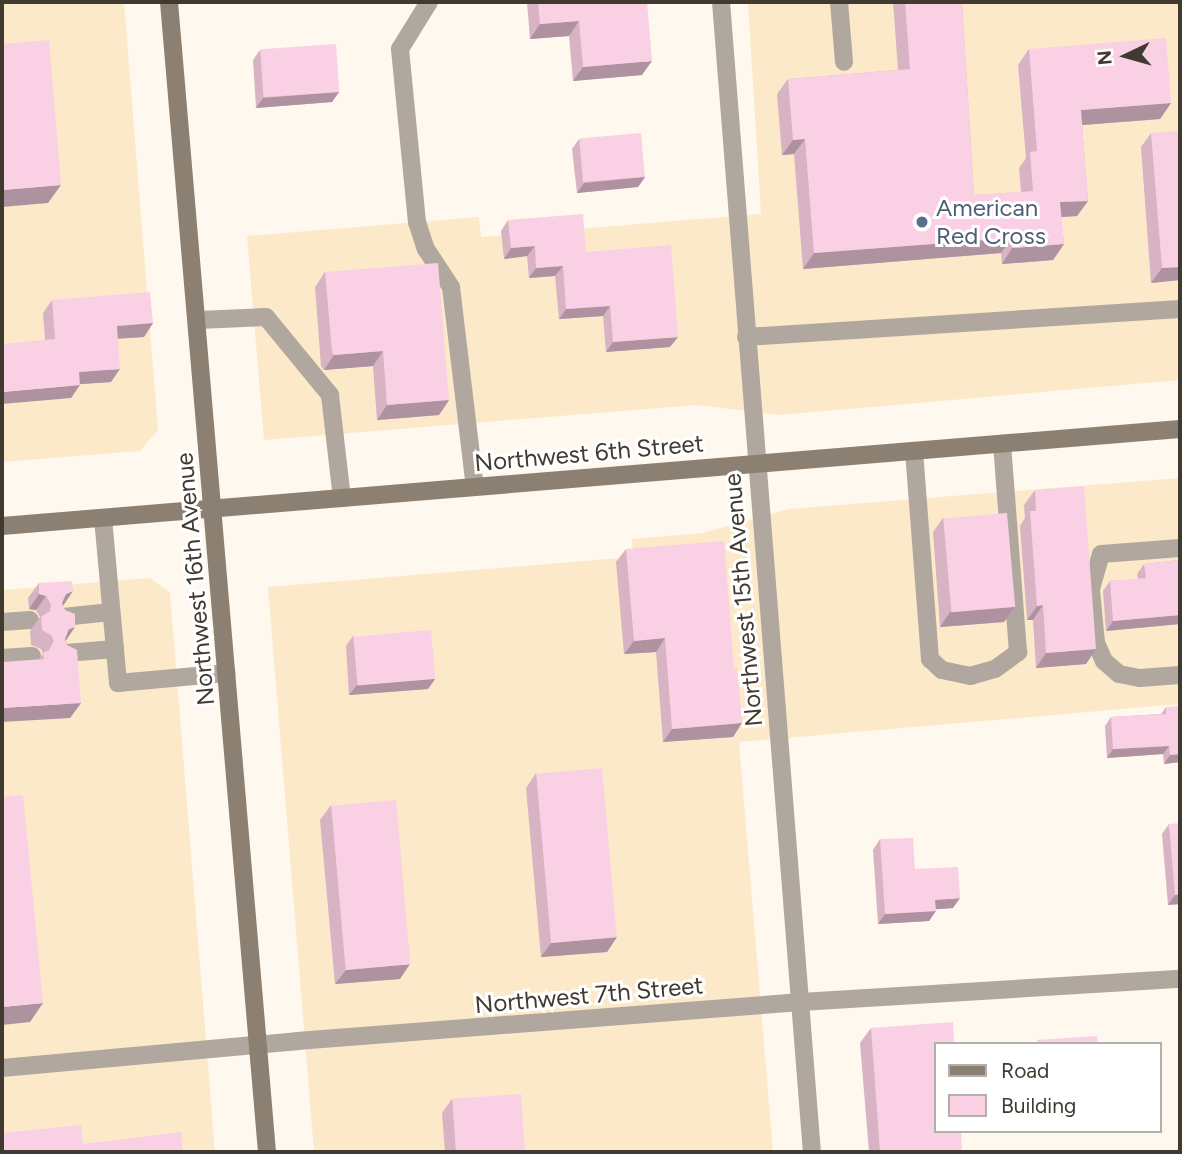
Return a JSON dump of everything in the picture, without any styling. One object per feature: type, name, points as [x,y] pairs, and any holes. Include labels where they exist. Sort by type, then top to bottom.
[{"type":"main road","name":"Northwest 16th Avenue","points":[[169,2],[267,1152]]},
{"type":"main road","name":"Northwest 6th Street","points":[[2,526],[1180,429]]},
{"type":"street","points":[[429,2],[400,49],[417,222],[426,249],[451,287],[475,487]]},
{"type":"street","name":"Northwest 15th Avenue","points":[[721,2],[811,1152]]},
{"type":"street","points":[[839,2],[844,62]]},
{"type":"street","points":[[746,337],[1180,309]]},
{"type":"street","points":[[198,320],[265,317],[330,395],[342,498]]},
{"type":"street","points":[[914,451],[930,659],[942,670],[970,676],[995,669],[1018,652],[1002,444]]},
{"type":"street","points":[[103,518],[118,683],[227,673]]},
{"type":"street","points":[[1180,548],[1101,554],[1091,590],[1096,643],[1104,661],[1119,674],[1140,678],[1180,675]]},
{"type":"street","points":[[64,617],[111,612]]},
{"type":"street","points":[[2,622],[30,620]]},
{"type":"street","points":[[66,653],[115,649]]},
{"type":"street","points":[[2,658],[32,656]]},
{"type":"street","name":"Northwest 7th Street","points":[[2,1068],[256,1045],[801,1003],[1180,979]]},
{"type":"shaded area","points":[[2,2],[124,2],[158,430],[140,451],[2,462]]},
{"type":"shaded area","points":[[748,2],[1180,2],[1180,380],[780,415],[696,405],[264,440],[247,236],[479,217],[481,237],[761,214]]},
{"type":"shaded area","points":[[1180,478],[1180,704],[739,742],[773,1152],[314,1152],[268,587],[633,557],[632,539],[703,533],[789,509]]},
{"type":"shaded area","points":[[150,578],[170,593],[215,1152],[2,1152],[2,590]]},
{"type":"building","points":[[538,2],[647,2],[652,61],[583,67],[579,21],[540,24]]},
{"type":"building","points":[[905,2],[962,2],[974,195],[1033,191],[1030,152],[1037,151],[1029,49],[1166,38],[1171,103],[1081,110],[1088,201],[1060,202],[1064,244],[1012,248],[1012,238],[814,253],[805,139],[793,140],[788,79],[910,69]]},
{"type":"building","points":[[49,40],[61,185],[2,190],[2,44]]},
{"type":"building","points":[[336,44],[339,92],[264,97],[260,49]]},
{"type":"building","points":[[1180,131],[1180,267],[1162,268],[1151,133]]},
{"type":"building","points":[[641,133],[645,177],[583,182],[579,138]]},
{"type":"building","points":[[583,214],[586,252],[671,245],[678,337],[613,342],[610,306],[566,309],[563,266],[536,268],[535,246],[511,248],[508,220]]},
{"type":"building","points":[[438,263],[449,400],[387,405],[383,351],[334,355],[332,352],[325,272]]},
{"type":"building","points":[[150,292],[153,323],[117,326],[120,369],[79,372],[80,385],[2,392],[2,344],[55,339],[52,300]]},
{"type":"building","points":[[1084,486],[1096,649],[1046,653],[1043,605],[1037,606],[1030,511],[1036,511],[1035,490]]},
{"type":"building","points":[[1007,513],[1015,607],[951,612],[943,519]]},
{"type":"building","points":[[724,541],[734,668],[737,668],[742,723],[672,729],[665,638],[634,641],[626,549]]},
{"type":"building","points":[[1180,560],[1180,615],[1113,621],[1110,581],[1146,578],[1144,564]]},
{"type":"building","points":[[72,581],[73,591],[66,594],[62,603],[65,610],[75,614],[75,627],[69,629],[65,639],[67,645],[77,650],[81,703],[2,708],[2,662],[44,659],[43,653],[49,650],[54,641],[51,635],[42,630],[41,617],[50,611],[51,604],[46,596],[39,594],[39,583]]},
{"type":"building","points":[[431,630],[435,679],[358,686],[353,637]]},
{"type":"building","points":[[1180,706],[1180,754],[1170,755],[1169,746],[1113,749],[1111,717],[1166,714],[1166,707]]},
{"type":"building","points":[[602,768],[617,937],[551,943],[536,774]]},
{"type":"building","points":[[23,795],[43,1003],[2,1007],[2,797]]},
{"type":"building","points":[[396,800],[410,964],[346,970],[331,806]]},
{"type":"building","points":[[1180,823],[1180,894],[1175,895],[1169,824]]},
{"type":"building","points":[[913,838],[915,869],[958,867],[960,898],[935,900],[936,911],[885,914],[880,839]]},
{"type":"building","points":[[953,1022],[954,1042],[934,1042],[934,1133],[961,1133],[962,1152],[880,1152],[871,1028]]},
{"type":"building","points":[[1097,1036],[1098,1042],[1037,1042]]},
{"type":"building","points":[[521,1094],[525,1152],[456,1152],[452,1099]]},
{"type":"building","points":[[81,1125],[83,1144],[181,1132],[183,1152],[2,1152],[2,1133]]},
{"type":"place","name":"American Red Cross","points":[[922,222]]}]
